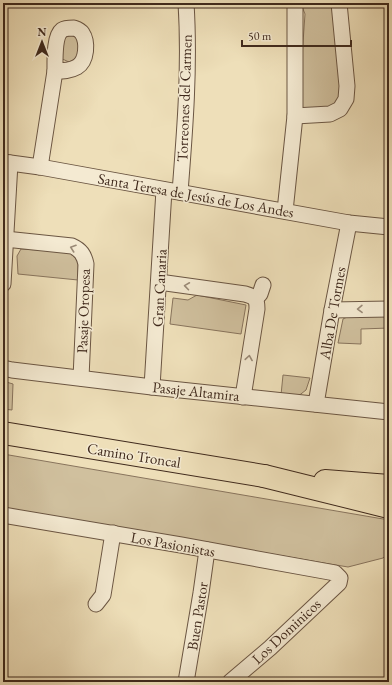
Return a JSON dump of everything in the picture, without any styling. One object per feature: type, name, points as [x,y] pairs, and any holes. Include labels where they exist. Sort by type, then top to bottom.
[{"type":"main road","name":"Camino Troncal","points":[[3,433],[264,476]]},
{"type":"main road","points":[[264,476],[389,486]]},
{"type":"main road","points":[[264,476],[389,496]]},
{"type":"main road","points":[[264,476],[389,507]]},
{"type":"street","name":"Torreones del Carmen","points":[[180,192],[188,58],[186,3]]},
{"type":"street","points":[[285,211],[295,116],[295,3]]},
{"type":"street","points":[[295,116],[330,114],[340,109],[346,99],[347,86],[339,3]]},
{"type":"street","points":[[40,167],[55,70]]},
{"type":"street","name":"Santa Teresa de Jesús de Los Andes","points":[[7,163],[40,167],[349,223],[389,227]]},
{"type":"street","points":[[3,284],[7,163]]},
{"type":"street","name":"Gran Canaria","points":[[152,387],[164,190]]},
{"type":"street","name":"Alba De Tormes","points":[[316,404],[349,223]]},
{"type":"street","name":"Pasaje Oropesa","points":[[5,239],[72,246],[79,249],[85,258],[86,264],[80,378]]},
{"type":"street","points":[[159,282],[246,294],[255,299],[257,308],[243,397]]},
{"type":"street","points":[[255,299],[260,294],[263,284]]},
{"type":"street","points":[[332,310],[389,309]]},
{"type":"street","name":"Pasaje Altamira","points":[[3,368],[152,387],[389,412]]},
{"type":"street","name":"Los Pasionistas","points":[[3,515],[335,573],[340,578]]},
{"type":"street","points":[[96,604],[103,595],[113,533]]},
{"type":"street","name":"Buen Pastor","points":[[186,682],[207,550]]},
{"type":"street","name":"Los Dominicos","points":[[230,682],[287,632],[338,583],[340,578]]},
{"type":"shaded area","points":[[298,3],[334,3],[343,99],[336,106],[304,109],[299,100],[305,14]]},
{"type":"shaded area","points":[[71,35],[82,40],[82,55],[69,62],[58,57],[60,40]]},
{"type":"shaded area","points":[[21,249],[71,252],[78,262],[78,280],[18,274],[17,256]]},
{"type":"shaded area","points":[[197,295],[246,305],[241,334],[170,324],[173,298],[188,300]]},
{"type":"shaded area","points":[[389,312],[389,328],[361,329],[361,344],[338,343],[343,319],[355,313]]},
{"type":"shaded area","points":[[283,375],[310,378],[306,390],[297,397],[281,395]]},
{"type":"shaded area","points":[[3,381],[13,384],[12,410],[3,409]]},
{"type":"shaded area","points":[[3,454],[389,520],[389,552],[383,558],[348,567],[3,509]]}]
